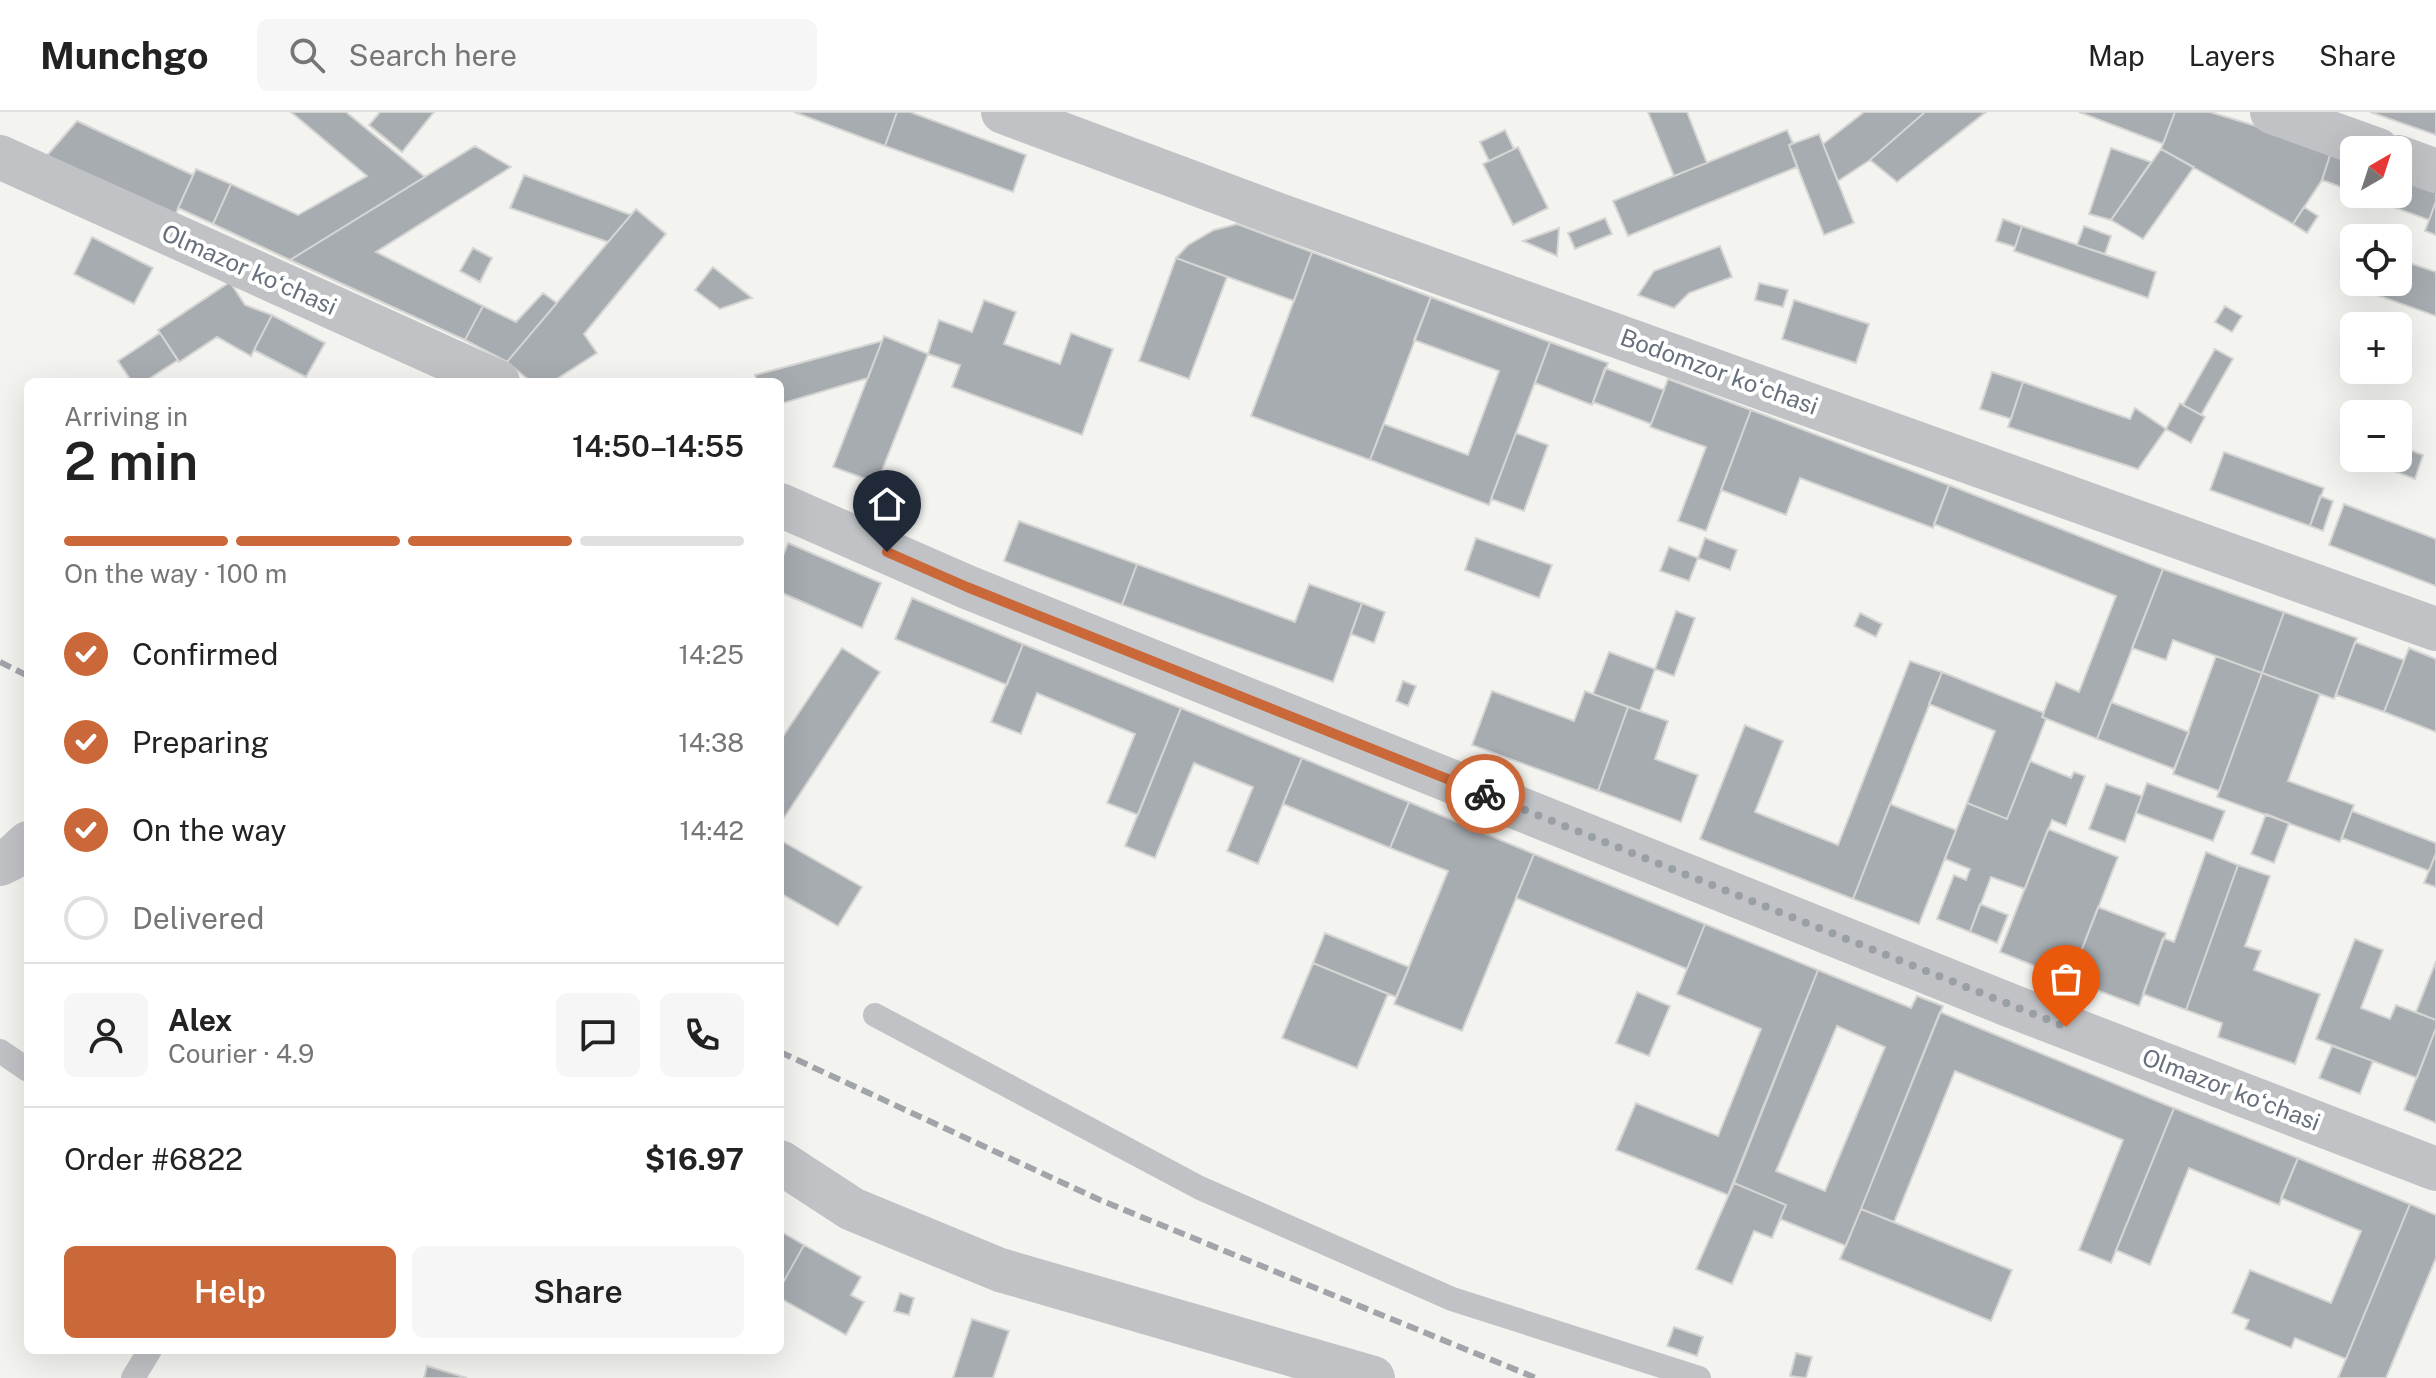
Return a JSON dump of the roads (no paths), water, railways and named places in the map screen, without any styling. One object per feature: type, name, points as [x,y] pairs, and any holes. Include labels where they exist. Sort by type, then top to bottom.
[{"type":"street","name":"Bodomzor koʻchasi","points":[[1003,112],[1279,215],[2436,629]]},
{"type":"street","points":[[2272,112],[2340,136]]},
{"type":"street","name":"Olmazor koʻchasi","points":[[0,157],[489,378]]},
{"type":"street","points":[[2412,162],[2436,171]]},
{"type":"street","name":"Olmazor koʻchasi","points":[[784,507],[967,587],[2009,1005],[2436,1169]]},
{"type":"street","points":[[0,864],[24,847]]},
{"type":"street","points":[[784,1165],[852,1209],[1000,1270],[1373,1378]]},
{"type":"lane","points":[[875,1015],[1200,1188],[1452,1299],[1699,1378]]},
{"type":"lane","points":[[0,1051],[24,1067]]},
{"type":"lane","points":[[133,1378],[148,1354]]},
{"type":"railway","points":[[0,662],[24,674]]},
{"type":"railway","points":[[784,1054],[1100,1200],[1536,1378]]}]
